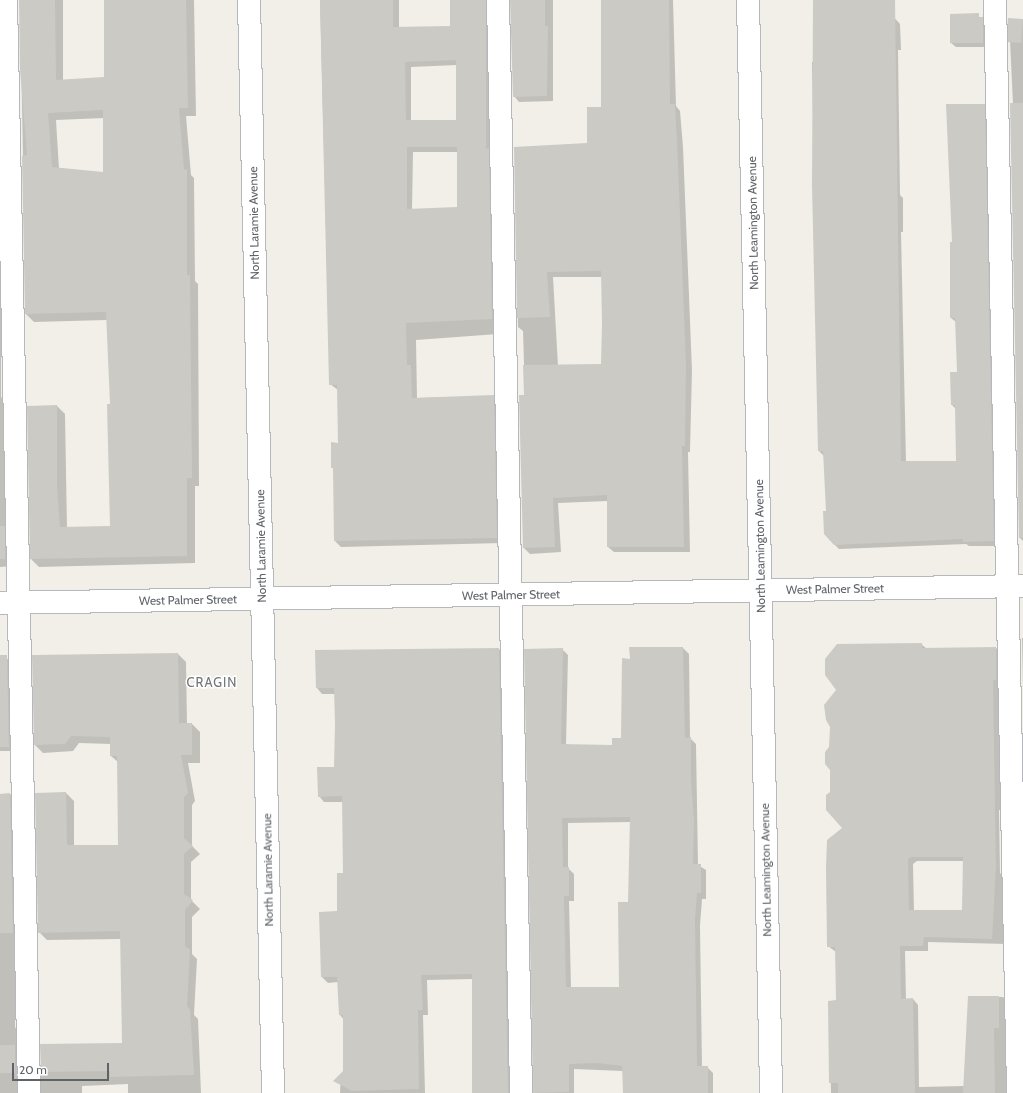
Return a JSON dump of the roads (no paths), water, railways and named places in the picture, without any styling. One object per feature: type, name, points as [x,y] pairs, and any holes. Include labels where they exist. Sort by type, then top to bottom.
[{"type":"street","points":[[6,0],[9,603],[29,1093]]},
{"type":"street","name":"North Laramie Avenue","points":[[249,0],[272,1093]]},
{"type":"street","points":[[498,0],[521,1093]]},
{"type":"street","name":"North Leamington Avenue","points":[[748,0],[771,1093]]},
{"type":"street","points":[[995,0],[1015,586],[1018,1093]]},
{"type":"street","name":"West Palmer Street","points":[[9,603],[1015,586]]},
{"type":"district","name":"CRAGIN","points":[[212,682]]}]
